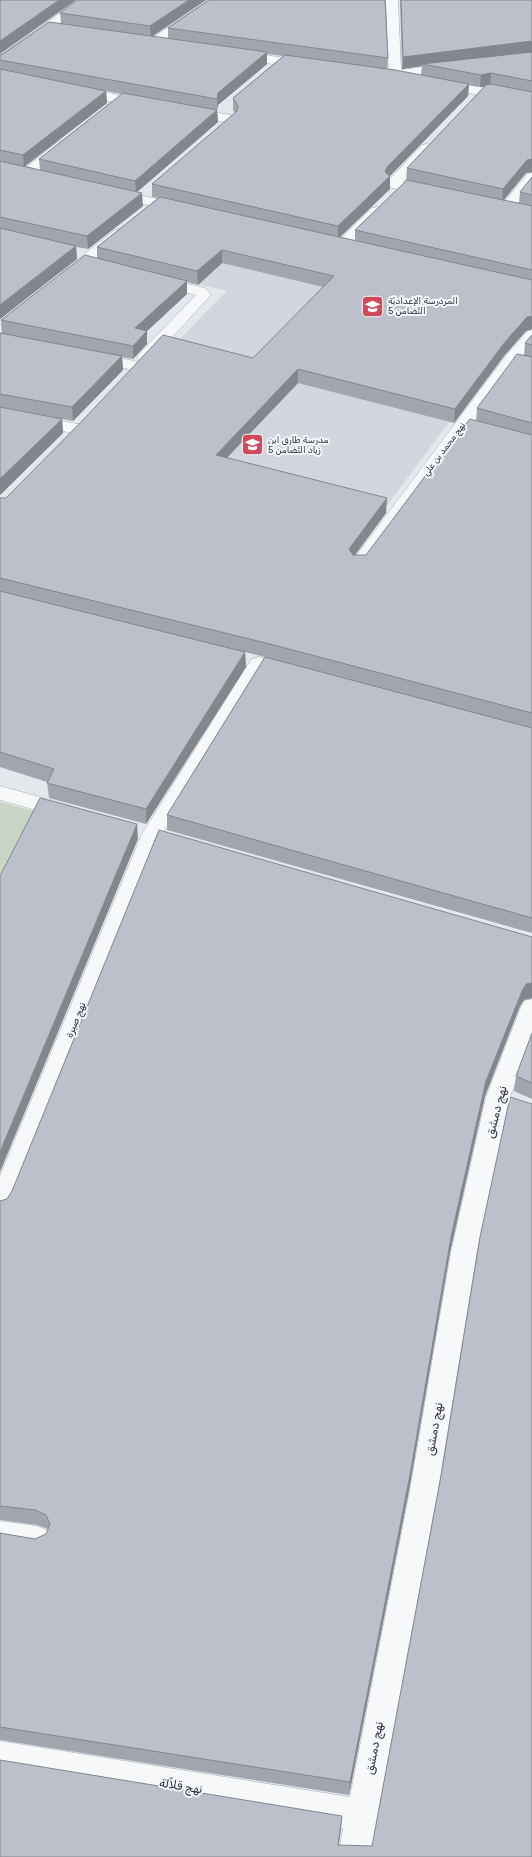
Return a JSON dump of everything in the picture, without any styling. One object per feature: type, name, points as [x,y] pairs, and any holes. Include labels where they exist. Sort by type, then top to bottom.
[{"type":"street","points":[[0,62],[85,0]]},
{"type":"street","points":[[153,43],[217,0]]},
{"type":"street","points":[[392,0],[395,76]]},
{"type":"street","points":[[45,28],[60,30]]},
{"type":"street","points":[[137,41],[168,45]]},
{"type":"street","points":[[228,54],[319,67]]},
{"type":"street","points":[[270,71],[281,61]]},
{"type":"street","points":[[395,76],[465,66]]},
{"type":"street","points":[[380,75],[395,76],[480,93],[490,91],[532,99]]},
{"type":"street","points":[[68,90],[157,106]]},
{"type":"street","points":[[469,104],[480,93]]},
{"type":"street","points":[[108,110],[120,100]]},
{"type":"street","points":[[230,105],[224,111],[231,119]]},
{"type":"street","points":[[179,110],[231,119]]},
{"type":"street","points":[[220,129],[231,119]]},
{"type":"street","points":[[342,245],[394,192],[437,138]]},
{"type":"street","points":[[42,178],[20,173],[70,140]]},
{"type":"street","points":[[491,206],[512,210],[532,177]]},
{"type":"street","points":[[139,199],[151,189]]},
{"type":"street","points":[[102,191],[197,212]]},
{"type":"street","points":[[394,192],[447,196]]},
{"type":"street","points":[[146,213],[158,203]]},
{"type":"street","points":[[53,286],[134,222]]},
{"type":"street","points":[[327,242],[357,248]]},
{"type":"street","points":[[76,354],[132,371],[203,296],[203,293],[200,291],[141,276]]},
{"type":"street","name":"نهج محمد بن علي","points":[[359,564],[469,427],[518,361],[532,335]]},
{"type":"street","points":[[0,414],[78,429]]},
{"type":"street","name":"نهج صبرة","points":[[0,1206],[144,832],[259,663]]},
{"type":"street","points":[[0,793],[83,816]]},
{"type":"street","points":[[144,832],[174,841]]},
{"type":"street","name":"نهج دمشق","points":[[354,1857],[424,1490],[464,1252],[508,1101],[532,1007]]},
{"type":"street","points":[[0,1534],[37,1539]]},
{"type":"street","name":"نهج قلاّلة","points":[[0,1756],[361,1815]]},
{"type":"shaded area","points":[[163,210],[532,294],[470,394],[382,512],[51,469],[227,291],[102,259]]},
{"type":"green space","points":[[0,802],[41,813],[0,897]]},
{"type":"building","points":[[0,0],[59,0],[0,41]]},
{"type":"building","points":[[77,0],[189,0],[150,26],[60,13]]},
{"type":"building","points":[[209,0],[385,0],[388,58],[168,28]]},
{"type":"building","points":[[401,0],[532,0],[532,41],[403,57]]},
{"type":"building","points":[[49,22],[267,52],[218,93],[217,99],[0,60],[0,55]]},
{"type":"building","points":[[532,52],[532,81],[491,73],[481,75],[422,64]]},
{"type":"building","points":[[285,55],[395,70],[469,84],[387,167],[385,172],[390,176],[338,226],[152,184],[237,111],[238,106],[233,98]]},
{"type":"building","points":[[0,69],[106,91],[23,155],[0,150]]},
{"type":"building","points":[[491,84],[532,92],[532,159],[527,160],[503,189],[407,168],[486,85]]},
{"type":"building","points":[[123,93],[217,110],[135,181],[39,159]]},
{"type":"building","points":[[0,161],[142,193],[87,236],[0,217]]},
{"type":"building","points":[[532,177],[532,195],[520,192]]},
{"type":"building","points":[[407,180],[532,206],[532,270],[355,230]]},
{"type":"building","points":[[160,197],[532,280],[532,316],[527,317],[505,342],[455,409],[298,369],[216,455],[387,498],[349,549],[353,555],[366,555],[447,447],[470,419],[532,435],[532,713],[266,643],[0,578],[0,498],[6,498],[84,419],[163,335],[253,358],[334,276],[222,250],[197,271],[97,247]]},
{"type":"building","points":[[0,228],[76,246],[0,305]]},
{"type":"building","points":[[85,255],[187,281],[135,328],[147,331],[133,346],[1,320]]},
{"type":"building","points":[[0,333],[122,356],[72,407],[0,394]]},
{"type":"building","points":[[532,335],[532,345],[525,343]]},
{"type":"building","points":[[517,354],[532,357],[532,423],[477,408]]},
{"type":"building","points":[[0,407],[62,419],[0,479]]},
{"type":"building","points":[[0,591],[245,652],[146,809],[47,783],[54,769],[0,752]]},
{"type":"building","points":[[265,657],[532,728],[532,918],[167,815]]},
{"type":"building","points":[[40,798],[137,824],[0,1152],[0,876]]},
{"type":"building","points":[[159,830],[532,937],[532,983],[526,984],[522,991],[486,1081],[451,1237],[410,1475],[350,1782],[0,1727],[0,1533],[35,1539],[46,1534],[50,1524],[46,1515],[35,1510],[0,1506],[0,1201],[7,1199],[12,1191]]},
{"type":"building","points":[[532,1033],[532,1083],[516,1076]]},
{"type":"building","points":[[510,1097],[532,1104],[532,1857],[0,1857],[0,1760],[342,1816],[338,1845],[372,1846],[441,1476],[480,1237]]},
{"type":"place","name":"المردرسة الإعداديّة التّضامن 5","points":[[373,306]]},
{"type":"place","name":"مدرسة طارق ابن زياد التّضامن 5","points":[[253,445]]}]
